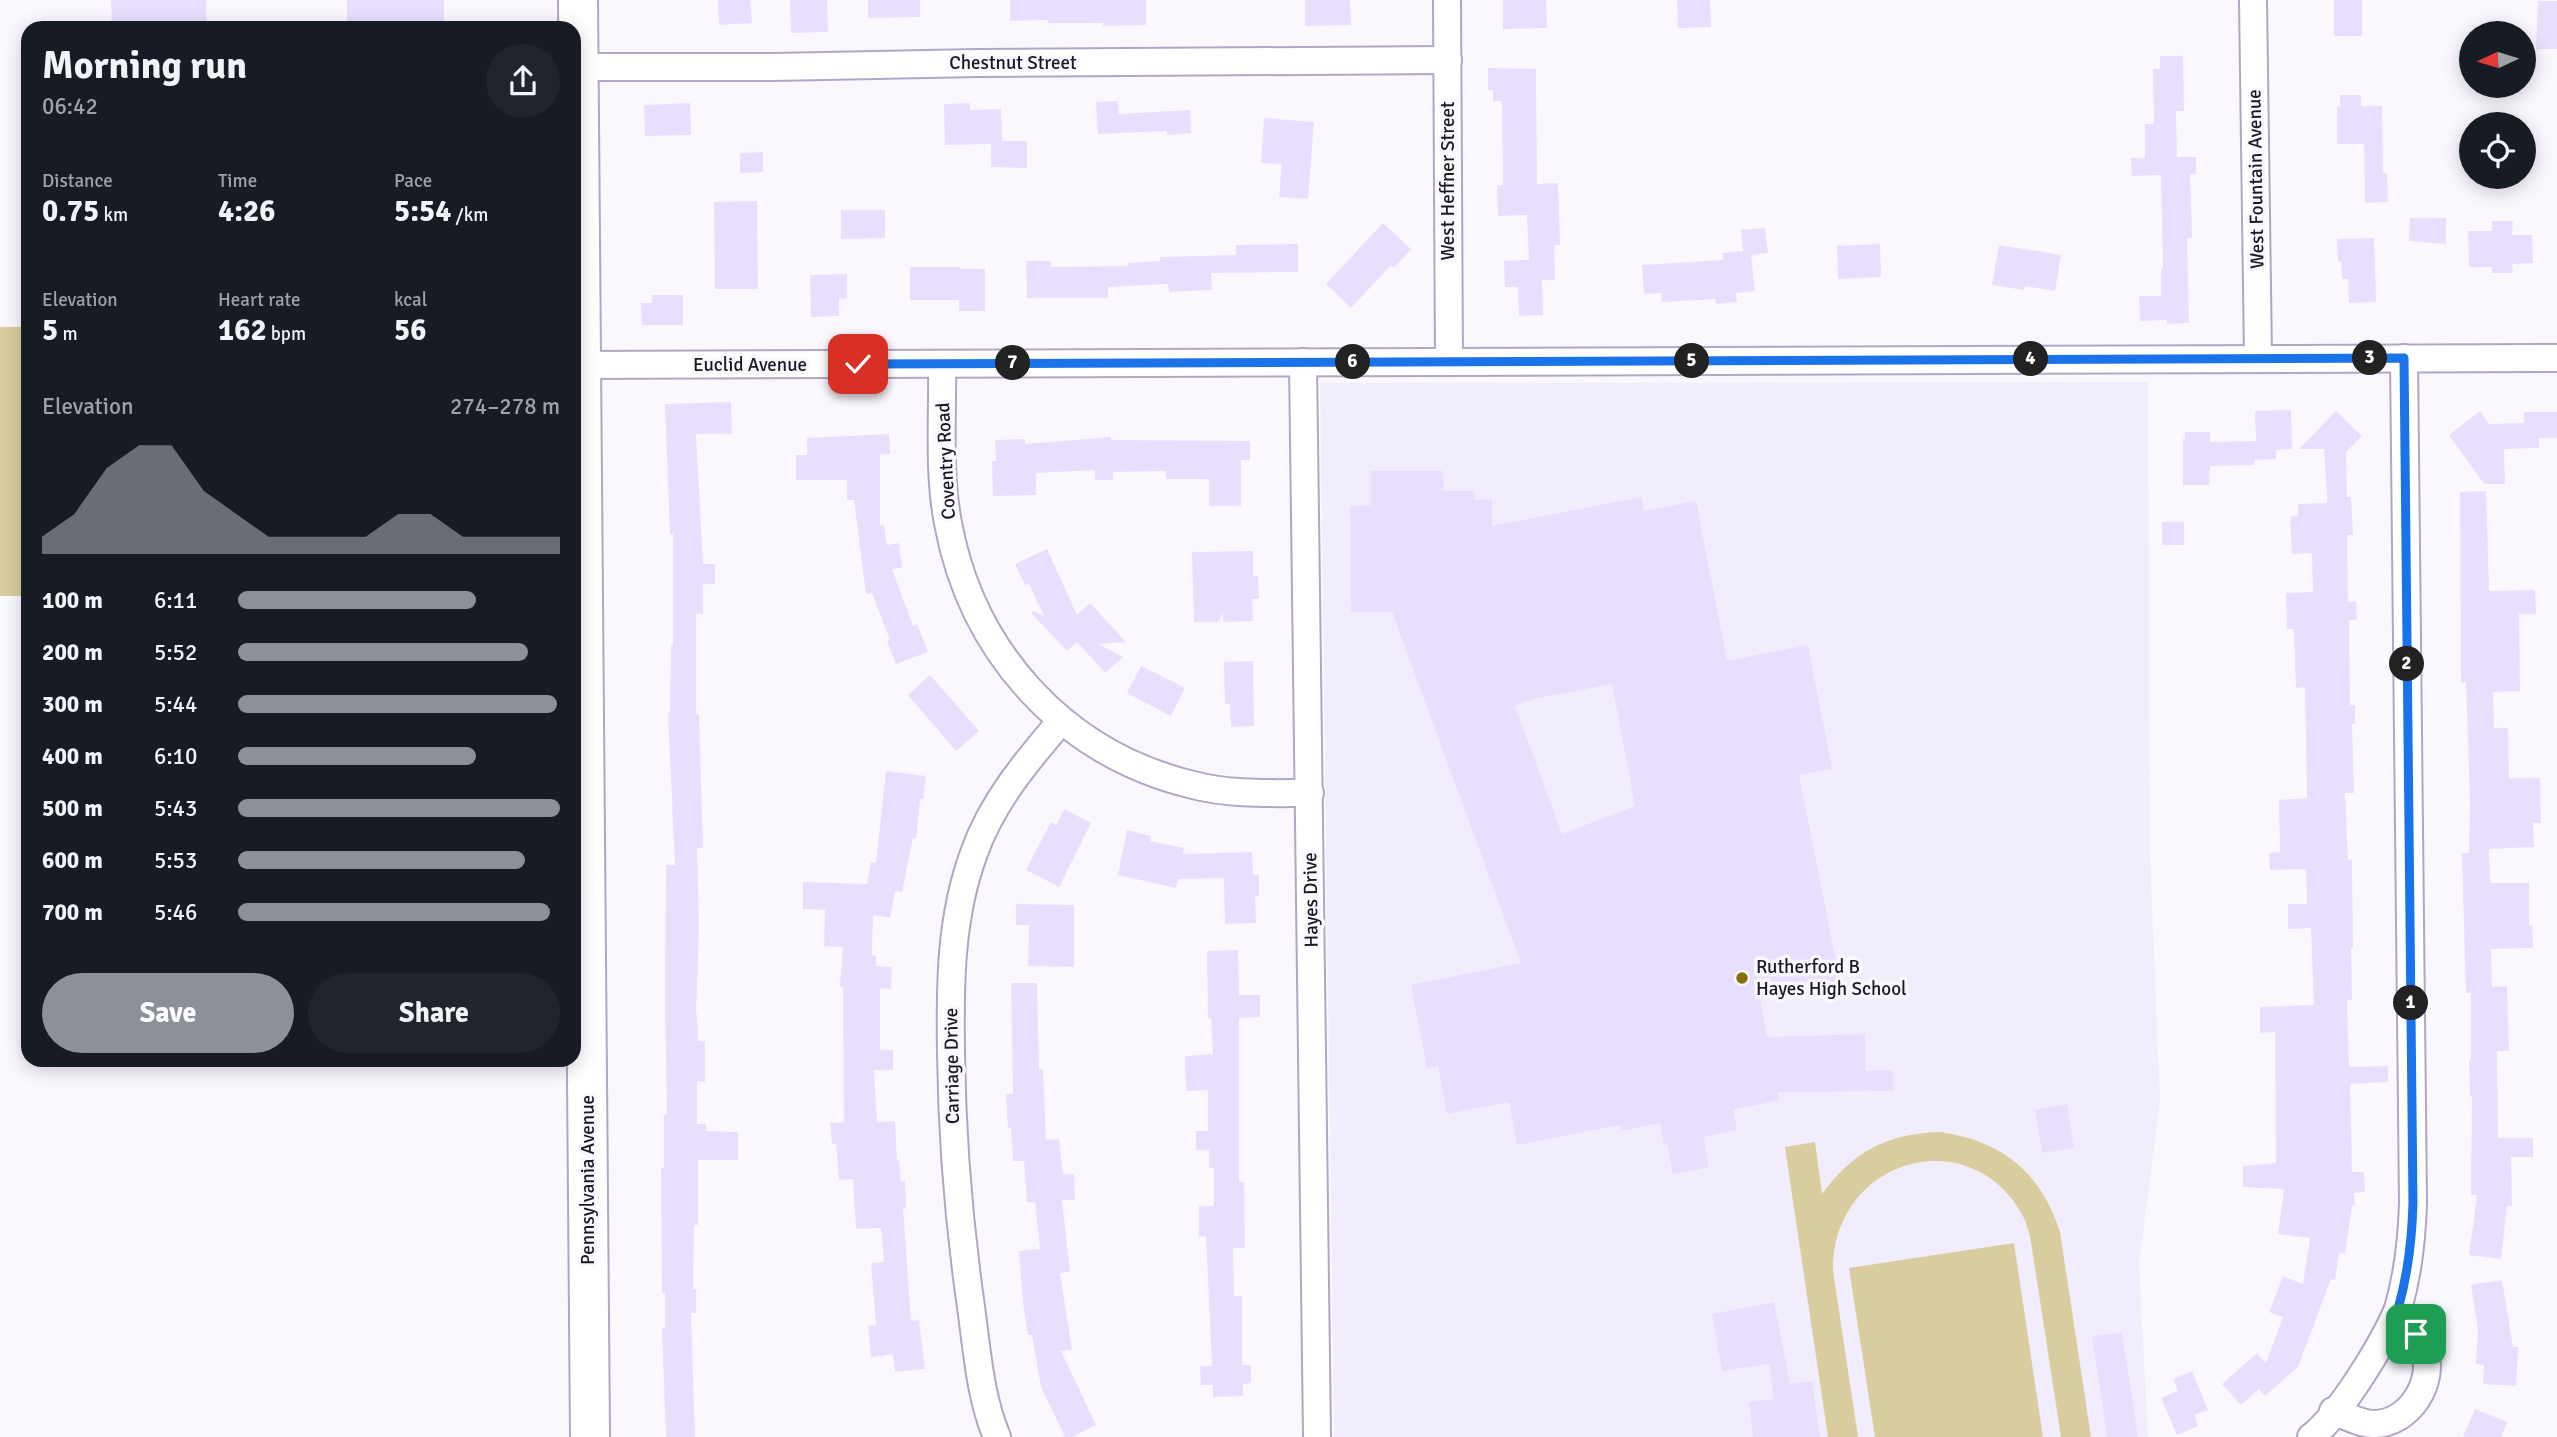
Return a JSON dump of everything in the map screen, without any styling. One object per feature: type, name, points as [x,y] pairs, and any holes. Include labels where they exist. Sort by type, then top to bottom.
[{"type":"street","name":"Pennsylvania Avenue","points":[[578,0],[578,21]]},
{"type":"street","name":"West Heffner Street","points":[[1447,0],[1449,362]]},
{"type":"street","name":"West Fountain Avenue","points":[[2253,0],[2258,358]]},
{"type":"street","name":"Chestnut Street","points":[[581,67],[1448,60]]},
{"type":"street","name":"Pennsylvania Avenue","points":[[581,266],[590,1437]]},
{"type":"street","points":[[2311,1437],[2350,1390],[2398,1309],[2406,1281],[2412,1236],[2404,358]]},
{"type":"street","name":"Euclid Avenue","points":[[582,365],[2557,358]]},
{"type":"street","name":"Hayes Drive","points":[[1303,362],[1317,1437]]},
{"type":"street","name":"Coventry Road","points":[[942,364],[945,500],[955,557],[974,609],[997,650],[1011,668],[1061,721],[1089,742],[1149,772],[1194,786],[1256,793],[1310,793]]},
{"type":"street","name":"Carriage Drive","points":[[997,1437],[983,1385],[963,1250],[952,1102],[950,989],[953,946],[962,895],[983,831],[1016,775],[1061,721]]},
{"type":"street","points":[[2333,1411],[2372,1424],[2383,1423],[2405,1412],[2417,1400],[2426,1380],[2425,1351],[2398,1309]]},
{"type":"shaded area","points":[[0,327],[21,327],[21,596],[0,596]]},
{"type":"shaded area","name":"Rutherford B Hayes High School","points":[[2148,382],[2150,854],[2160,1101],[2139,1264],[2148,1437],[1334,1437],[1320,383]]},
{"type":"shaded area","points":[[1940,1132],[1982,1143],[2016,1163],[2042,1192],[2052,1211],[2060,1232],[2091,1437],[2061,1437],[2031,1242],[2023,1216],[2000,1186],[1971,1168],[1940,1161],[1908,1165],[1879,1178],[1855,1201],[1839,1232],[1833,1271],[1858,1437],[1828,1437],[1785,1147],[1815,1142],[1822,1194],[1846,1166],[1873,1148],[1903,1136]]},
{"type":"shaded area","points":[[2014,1243],[2043,1437],[1875,1437],[1849,1268]]},
{"type":"building","points":[[111,0],[206,0],[207,21],[112,21]]},
{"type":"building","points":[[347,0],[444,0],[444,21],[347,21]]},
{"type":"building","points":[[718,0],[750,0],[752,23],[719,25]]},
{"type":"building","points":[[790,0],[827,0],[828,32],[791,33]]},
{"type":"building","points":[[868,0],[920,0],[920,17],[868,18]]},
{"type":"building","points":[[1010,0],[1146,0],[1146,25],[1103,26],[1103,23],[1048,23],[1048,20],[1010,21]]},
{"type":"building","points":[[1305,0],[1350,0],[1351,25],[1305,26]]},
{"type":"building","points":[[1503,0],[1546,0],[1547,28],[1503,29]]},
{"type":"building","points":[[1677,0],[1710,0],[1711,27],[1678,28]]},
{"type":"building","points":[[2334,0],[2362,0],[2362,36],[2334,36]]},
{"type":"building","points":[[2538,1],[2557,1],[2557,49],[2536,49]]},
{"type":"building","points":[[2160,56],[2183,56],[2184,111],[2176,111],[2177,157],[2196,157],[2196,174],[2190,174],[2192,238],[2187,238],[2189,323],[2167,324],[2167,320],[2140,321],[2139,296],[2161,296],[2161,175],[2132,176],[2131,158],[2145,158],[2145,124],[2154,124],[2153,69],[2160,69]]},
{"type":"building","points":[[1488,68],[1536,69],[1537,184],[1558,183],[1560,245],[1554,245],[1555,280],[1542,280],[1543,315],[1519,316],[1518,287],[1505,287],[1504,261],[1529,260],[1527,215],[1498,216],[1497,185],[1503,185],[1502,101],[1493,101],[1493,90],[1488,90]]},
{"type":"building","points":[[2340,95],[2361,95],[2361,106],[2382,106],[2383,173],[2387,173],[2388,202],[2365,203],[2364,144],[2337,144],[2337,106],[2340,106]]},
{"type":"building","points":[[1118,101],[1119,114],[1190,110],[1191,133],[1167,135],[1167,131],[1098,134],[1096,102]]},
{"type":"building","points":[[690,103],[691,135],[645,136],[644,105]]},
{"type":"building","points":[[970,103],[970,110],[1001,109],[1002,141],[1027,141],[1027,168],[991,167],[991,144],[945,145],[944,104]]},
{"type":"building","points":[[1264,118],[1314,122],[1308,199],[1279,197],[1282,164],[1261,163]]},
{"type":"building","points":[[763,152],[763,172],[740,173],[740,153]]},
{"type":"building","points":[[757,201],[758,289],[715,289],[714,202]]},
{"type":"building","points":[[841,210],[885,210],[885,238],[841,239]]},
{"type":"building","points":[[2410,218],[2446,218],[2446,244],[2409,241]]},
{"type":"building","points":[[2492,221],[2513,221],[2512,235],[2532,235],[2533,263],[2512,264],[2513,273],[2492,273],[2492,267],[2469,267],[2468,231],[2492,231]]},
{"type":"building","points":[[1383,223],[1411,249],[1394,268],[1391,265],[1351,308],[1326,284]]},
{"type":"building","points":[[1765,228],[1768,253],[1751,255],[1755,291],[1736,293],[1737,302],[1716,304],[1715,299],[1662,302],[1661,293],[1644,294],[1642,265],[1723,260],[1723,253],[1743,251],[1741,230]]},
{"type":"building","points":[[2374,238],[2376,302],[2349,303],[2348,279],[2342,279],[2337,239]]},
{"type":"building","points":[[1298,244],[1298,272],[1211,273],[1212,290],[1169,292],[1168,284],[1108,287],[1108,298],[1027,298],[1026,261],[1051,261],[1051,267],[1129,266],[1128,263],[1160,261],[1160,257],[1236,255],[1236,245]]},
{"type":"building","points":[[1880,244],[1881,277],[1838,279],[1837,246]]},
{"type":"building","points":[[1999,245],[2061,255],[2055,291],[2025,286],[2024,290],[1992,285]]},
{"type":"building","points":[[910,267],[985,269],[985,311],[959,311],[959,300],[910,300]]},
{"type":"building","points":[[847,274],[847,298],[839,299],[839,316],[811,317],[810,275]]},
{"type":"building","points":[[652,295],[683,295],[683,325],[642,325],[641,303],[652,303]]},
{"type":"building","points":[[731,402],[732,434],[696,434],[703,564],[715,564],[715,584],[703,584],[703,614],[696,614],[696,714],[699,714],[703,848],[697,848],[699,928],[696,1014],[698,1041],[705,1041],[705,1082],[697,1081],[697,1124],[706,1124],[706,1131],[738,1132],[738,1160],[698,1160],[698,1225],[694,1225],[693,1289],[696,1289],[696,1313],[691,1313],[695,1437],[666,1437],[661,1168],[664,1168],[664,1114],[667,1115],[666,865],[675,865],[668,713],[673,645],[673,534],[670,534],[665,404]]},
{"type":"building","points":[[2291,410],[2292,449],[2276,450],[2276,459],[2254,460],[2254,465],[2210,466],[2209,485],[2183,485],[2185,432],[2210,432],[2210,442],[2256,441],[2255,411]]},
{"type":"building","points":[[2336,411],[2362,436],[2346,452],[2347,497],[2351,497],[2353,535],[2347,535],[2348,602],[2356,601],[2357,620],[2349,620],[2350,705],[2355,705],[2355,724],[2352,724],[2354,793],[2345,793],[2348,860],[2352,859],[2352,1000],[2347,1000],[2349,1067],[2388,1066],[2388,1082],[2350,1084],[2352,1172],[2364,1172],[2365,1192],[2354,1193],[2355,1206],[2352,1206],[2345,1254],[2339,1253],[2335,1280],[2331,1279],[2298,1367],[2265,1396],[2259,1389],[2241,1405],[2222,1384],[2257,1353],[2266,1363],[2283,1317],[2269,1312],[2283,1276],[2303,1284],[2310,1238],[2278,1234],[2284,1189],[2243,1187],[2243,1166],[2276,1163],[2275,1032],[2260,1033],[2260,1007],[2314,1005],[2311,928],[2288,929],[2288,904],[2307,904],[2306,869],[2270,870],[2269,853],[2280,852],[2279,800],[2307,798],[2305,687],[2296,688],[2294,629],[2287,629],[2286,593],[2313,592],[2312,553],[2292,554],[2290,517],[2298,515],[2298,504],[2327,503],[2327,497],[2324,449],[2299,449]]},
{"type":"building","points":[[2480,411],[2489,424],[2524,423],[2524,412],[2557,412],[2557,438],[2539,438],[2539,448],[2504,449],[2505,484],[2484,484],[2449,435]]},
{"type":"building","points":[[889,434],[890,454],[880,454],[880,526],[884,525],[887,545],[899,543],[902,568],[892,569],[913,626],[917,624],[928,652],[896,664],[872,593],[866,594],[854,500],[847,500],[847,480],[796,480],[796,455],[807,455],[807,438]]},
{"type":"building","points":[[1111,437],[1111,440],[1250,441],[1250,460],[1241,460],[1241,506],[1209,506],[1209,479],[1166,479],[1166,471],[1113,472],[1113,480],[1095,480],[1095,470],[1036,473],[1036,495],[993,496],[992,461],[996,461],[995,440],[1025,439],[1025,444]]},
{"type":"building","points":[[1371,471],[1443,471],[1444,491],[1475,491],[1475,500],[1492,499],[1492,526],[1641,497],[1644,511],[1696,501],[1727,661],[1808,645],[1832,769],[1799,775],[1840,982],[1760,997],[1767,1037],[1865,1034],[1866,1071],[1893,1070],[1893,1091],[1778,1092],[1780,1100],[1733,1110],[1737,1130],[1704,1137],[1709,1167],[1673,1174],[1660,1123],[1621,1131],[1620,1125],[1517,1145],[1509,1102],[1447,1114],[1438,1066],[1427,1068],[1411,985],[1521,963],[1392,612],[1351,612],[1350,506],[1371,505]],"holes":[[[1612,684],[1635,806],[1562,834],[1515,706],[1533,699]]]},
{"type":"building","points":[[2486,491],[2489,591],[2535,590],[2536,614],[2519,614],[2520,691],[2493,692],[2494,728],[2508,728],[2509,778],[2540,778],[2541,823],[2533,823],[2534,847],[2489,849],[2490,883],[2529,883],[2529,926],[2532,926],[2533,948],[2491,949],[2492,987],[2507,986],[2509,1051],[2497,1051],[2498,1138],[2533,1138],[2533,1157],[2511,1157],[2512,1206],[2507,1206],[2501,1259],[2469,1255],[2477,1195],[2471,1195],[2471,993],[2466,993],[2462,853],[2469,853],[2470,802],[2466,682],[2461,682],[2460,492]]},
{"type":"building","points":[[2162,522],[2184,522],[2184,545],[2162,545]]},
{"type":"building","points":[[1047,549],[1077,615],[1090,603],[1126,642],[1098,644],[1123,657],[1105,673],[1077,642],[1067,651],[1031,613],[1033,611],[1044,616],[1029,584],[1025,585],[1015,564]]},
{"type":"building","points":[[1253,551],[1253,576],[1258,576],[1259,599],[1252,599],[1253,621],[1223,622],[1223,613],[1218,622],[1194,622],[1192,552]]},
{"type":"building","points":[[1253,661],[1254,726],[1231,727],[1230,704],[1225,704],[1224,662]]},
{"type":"building","points":[[1141,666],[1185,688],[1171,716],[1127,693]]},
{"type":"building","points":[[930,675],[979,731],[956,751],[908,695]]},
{"type":"building","points":[[886,771],[926,776],[923,799],[920,799],[916,839],[913,838],[902,892],[895,891],[890,918],[873,915],[872,955],[876,956],[876,966],[892,967],[891,989],[880,988],[880,1050],[893,1050],[893,1070],[874,1070],[877,1122],[895,1121],[897,1161],[899,1160],[901,1181],[905,1181],[906,1208],[903,1208],[911,1321],[919,1320],[925,1369],[895,1372],[893,1354],[871,1357],[868,1326],[876,1325],[871,1263],[884,1262],[881,1228],[856,1229],[853,1179],[839,1180],[836,1144],[832,1144],[830,1123],[844,1122],[843,987],[840,987],[843,947],[824,946],[825,910],[803,909],[803,882],[867,884],[871,862],[876,863]]},
{"type":"building","points":[[1064,809],[1091,823],[1059,887],[1026,870],[1051,822],[1056,825]]},
{"type":"building","points":[[1127,830],[1151,836],[1150,841],[1184,848],[1183,854],[1252,852],[1253,875],[1259,875],[1259,896],[1255,896],[1256,923],[1225,924],[1224,878],[1178,879],[1176,888],[1118,875]]},
{"type":"building","points":[[1016,904],[1074,905],[1074,967],[1028,966],[1029,925],[1016,925]]},
{"type":"building","points":[[1238,950],[1239,995],[1260,995],[1260,1017],[1239,1018],[1239,1182],[1244,1182],[1245,1248],[1233,1248],[1234,1296],[1242,1296],[1242,1365],[1251,1365],[1251,1383],[1243,1384],[1243,1396],[1213,1397],[1213,1385],[1201,1385],[1200,1366],[1212,1366],[1206,1236],[1199,1237],[1199,1206],[1214,1206],[1214,1168],[1209,1168],[1209,1150],[1196,1150],[1196,1131],[1208,1131],[1208,1090],[1186,1091],[1185,1056],[1213,1054],[1211,1018],[1208,1018],[1207,951]]},
{"type":"building","points":[[1011,983],[1037,983],[1039,1070],[1043,1070],[1046,1140],[1059,1139],[1063,1174],[1074,1174],[1075,1200],[1062,1200],[1070,1272],[1060,1273],[1072,1350],[1061,1351],[1096,1425],[1072,1437],[1065,1437],[1041,1387],[1023,1303],[1019,1251],[1040,1249],[1035,1202],[1027,1202],[1024,1161],[1013,1161],[1011,1127],[1008,1128],[1006,1094],[1013,1094]]},
{"type":"building","points":[[2067,1104],[2074,1148],[2042,1153],[2035,1110]]},
{"type":"building","points":[[2502,1280],[2513,1347],[2518,1347],[2516,1386],[2483,1384],[2484,1365],[2476,1364],[2478,1330],[2471,1285]]},
{"type":"building","points":[[1774,1302],[1790,1384],[1812,1381],[1820,1437],[1753,1437],[1749,1402],[1774,1399],[1769,1364],[1722,1371],[1712,1314]]},
{"type":"building","points":[[2122,1333],[2138,1437],[2107,1437],[2092,1336]]},
{"type":"building","points":[[2192,1371],[2208,1410],[2194,1415],[2198,1426],[2177,1435],[2161,1398],[2178,1391],[2173,1379]]},
{"type":"building","points":[[2475,1409],[2507,1422],[2501,1437],[2463,1437]]},
{"type":"place","name":"Rutherford B Hayes High School","points":[[1742,978]]},
{"type":"route","points":[[858,364],[2404,358],[2413,1203],[2406,1281],[2398,1309],[2416,1334]]}]
